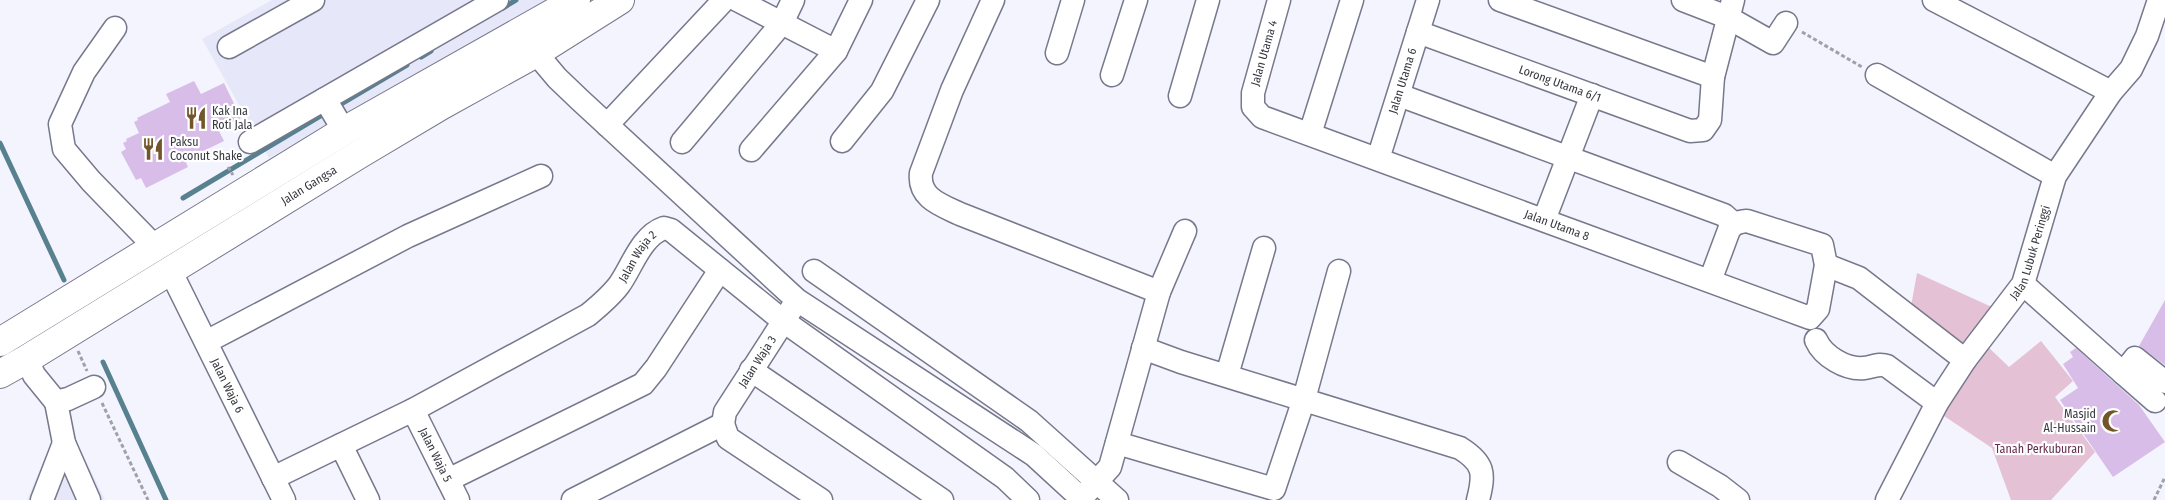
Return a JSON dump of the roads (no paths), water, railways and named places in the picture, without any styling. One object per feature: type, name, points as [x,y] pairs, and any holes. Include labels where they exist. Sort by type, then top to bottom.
[{"type":"main road","name":"Jalan Gangsa","points":[[0,374],[69,333],[163,259],[335,115],[576,0]]},
{"type":"main road","name":"Jalan Gangsa","points":[[0,342],[163,259],[536,53],[620,0]]},
{"type":"street","points":[[229,47],[313,0]]},
{"type":"street","points":[[250,142],[335,115],[497,0]]},
{"type":"street","points":[[607,125],[724,0]]},
{"type":"street","points":[[737,0],[836,51]]},
{"type":"street","points":[[682,142],[782,23],[793,0]]},
{"type":"street","points":[[751,150],[836,51],[861,0]]},
{"type":"street","points":[[842,141],[882,91],[928,0]]},
{"type":"street","points":[[1057,53],[1073,0]]},
{"type":"street","points":[[1112,75],[1136,0]]},
{"type":"street","points":[[1180,96],[1208,0]]},
{"type":"street","name":"Jalan Utama 4","points":[[1253,107],[1253,93],[1279,0]]},
{"type":"street","points":[[1310,134],[1352,0]]},
{"type":"street","name":"Jalan Utama 6","points":[[1378,159],[1428,0]]},
{"type":"street","points":[[1500,0],[1713,77],[1730,8]]},
{"type":"street","points":[[1683,0],[1730,8],[1773,43],[1786,23]]},
{"type":"street","points":[[1934,0],[2111,92]]},
{"type":"street","name":"Jalan Lubuk Peringgi","points":[[1887,500],[1937,402],[1965,360],[2023,284],[2055,176],[2111,92],[2131,69],[2147,36],[2159,0]]},
{"type":"street","points":[[985,3],[921,173],[920,183],[923,191],[928,197],[960,214],[1159,292]]},
{"type":"street","name":"Jalan Waja 6","points":[[115,28],[84,72],[60,124],[64,149],[163,259],[284,500]]},
{"type":"street","name":"Lorong Utama 6/1","points":[[1418,32],[1690,131],[1703,130],[1710,120],[1713,77]]},
{"type":"street","points":[[536,53],[557,78],[798,300],[1034,455],[1082,499],[1110,467],[1159,292],[1185,231]]},
{"type":"street","points":[[1876,75],[2055,176]]},
{"type":"street","points":[[1399,95],[1724,214],[1734,224]]},
{"type":"street","points":[[1544,220],[1592,95]]},
{"type":"street","name":"Jalan Utama 8","points":[[1253,107],[1262,117],[1810,318],[1818,309],[1824,255]]},
{"type":"street","points":[[206,342],[408,236],[541,176]]},
{"type":"street","points":[[1710,281],[1729,230],[1734,224],[1746,221],[1824,255],[1860,278],[1965,360]]},
{"type":"street","name":"Jalan Waja 2","points":[[273,478],[413,410],[588,315],[603,303],[618,286],[650,235],[664,228],[671,230],[782,320],[1005,478],[1028,500]]},
{"type":"street","points":[[1227,375],[1264,248]]},
{"type":"street","points":[[448,480],[643,384],[656,368],[720,270]]},
{"type":"street","points":[[814,271],[1029,421],[1117,500]]},
{"type":"street","points":[[1117,443],[1274,489],[1304,399],[1339,271]]},
{"type":"street","points":[[2023,284],[2123,373],[2135,358],[2160,391]]},
{"type":"street","name":"Jalan Waja 3","points":[[723,424],[725,412],[782,320],[798,300]]},
{"type":"street","points":[[1816,340],[1829,356],[1848,366],[1860,368],[1883,364],[1887,366],[1937,402]]},
{"type":"street","points":[[1143,348],[1181,362],[1460,448],[1474,457],[1481,466],[1481,488],[1478,500]]},
{"type":"street","points":[[27,359],[34,375],[56,402],[64,443],[89,500]]},
{"type":"street","points":[[934,389],[950,365]]},
{"type":"street","points":[[751,370],[942,500]]},
{"type":"street","points":[[56,402],[68,399],[94,386]]},
{"type":"street","name":"Jalan Waja 5","points":[[413,410],[458,500]]},
{"type":"street","points":[[573,500],[723,424],[728,438],[821,500]]},
{"type":"street","points":[[42,500],[64,443]]},
{"type":"street","points":[[341,445],[368,500]]},
{"type":"street","points":[[1679,462],[1720,486],[1738,500]]},
{"type":"waterway","points":[[503,8],[516,0]]},
{"type":"waterway","points":[[421,57],[431,51]]},
{"type":"waterway","points":[[336,107],[407,65]]},
{"type":"waterway","points":[[183,198],[327,112]]},
{"type":"waterway","points":[[0,143],[64,280]]},
{"type":"waterway","points":[[103,362],[166,500]]},
{"type":"place","name":"Kak Ina Roti Jala","points":[[196,118]]},
{"type":"place","name":"Paksu Coconut Shake","points":[[153,149]]},
{"type":"place","name":"Masjid Al-Hussain","points":[[2113,421]]},
{"type":"park label","name":"Tanah Perkuburan","points":[[2039,449]]}]
